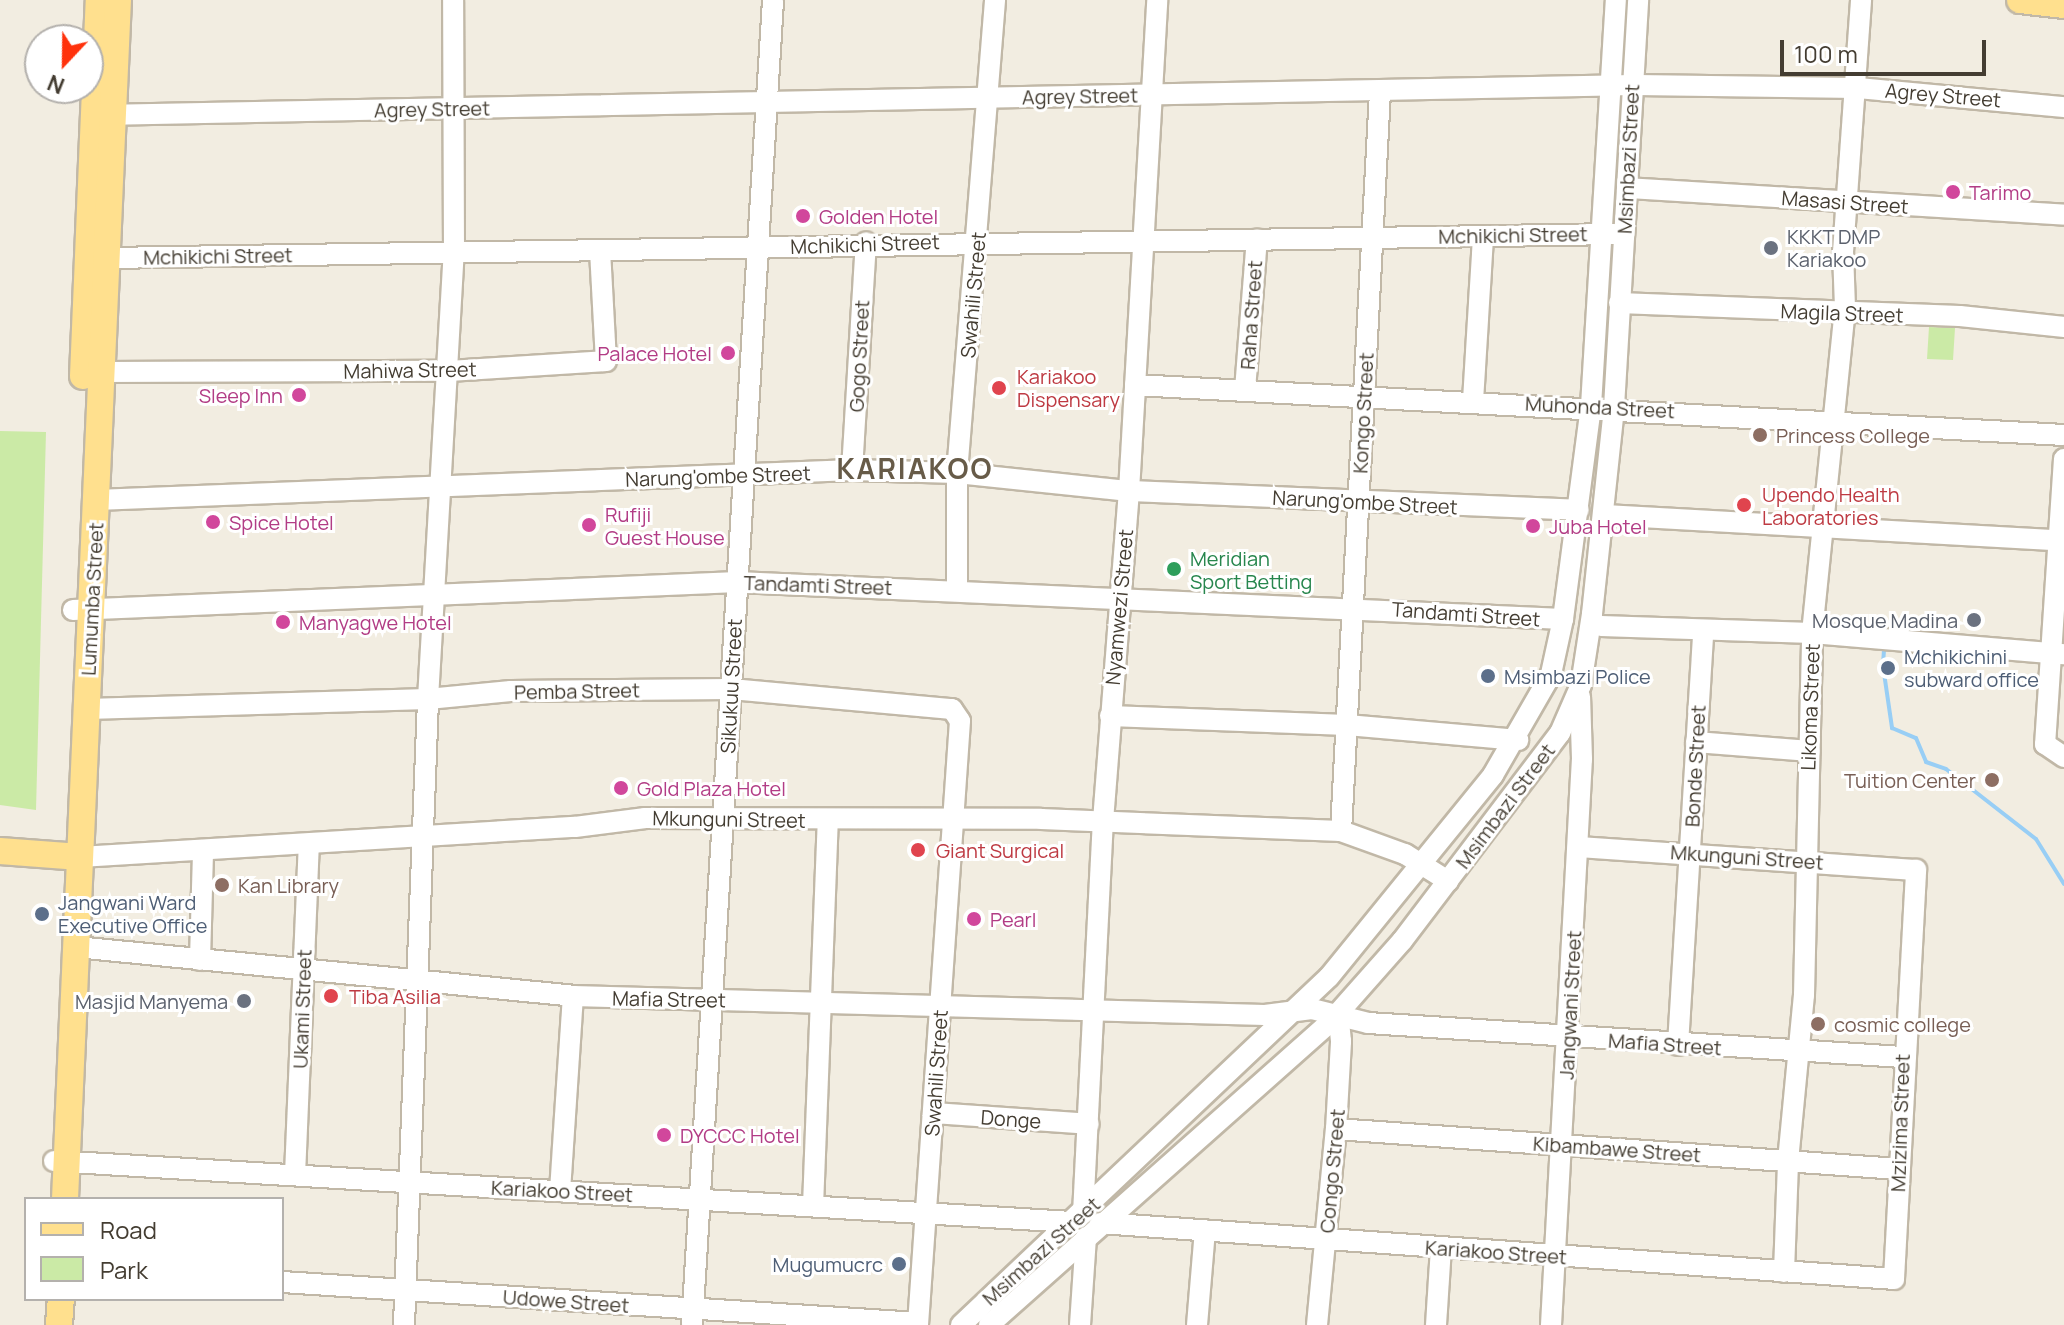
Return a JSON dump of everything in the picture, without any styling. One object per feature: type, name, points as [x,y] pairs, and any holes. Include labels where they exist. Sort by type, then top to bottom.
[{"type":"main road","name":"Lumumba Street","points":[[52,1197],[60,1161],[76,947],[72,856],[87,709],[82,610],[96,500],[107,258],[99,0]]},
{"type":"main road","name":"Lumumba Street","points":[[65,1197],[60,1161],[104,115],[118,0]]},
{"type":"main road","points":[[2020,0],[2064,5]]},
{"type":"main road","name":"Mkunguni Street","points":[[0,851],[72,856]]},
{"type":"main road","points":[[46,1325],[47,1301]]},
{"type":"main road","points":[[59,1325],[61,1301]]},
{"type":"street","points":[[404,1325],[426,837],[428,699],[443,487],[454,252],[456,109],[453,0]]},
{"type":"street","name":"Sikukuu Street","points":[[693,1317],[773,0]]},
{"type":"street","name":"Swahili Street","points":[[957,591],[957,473],[979,241],[995,0]]},
{"type":"street","name":"Nyamwezi Street","points":[[1080,1325],[1103,821],[1129,491],[1157,0]]},
{"type":"street","name":"Msimbazi Street","points":[[961,1325],[1333,1017],[1448,881],[1532,775],[1560,733],[1581,685],[1614,407],[1627,188],[1616,0]]},
{"type":"street","name":"Msimbazi Street","points":[[989,1325],[1298,1009],[1421,863],[1518,740],[1551,674],[1563,619],[1579,510],[1591,406],[1603,234],[1620,86],[1638,0]]},
{"type":"street","name":"Likoma Street","points":[[1784,1272],[1788,1161],[1803,1006],[1804,861],[1812,633],[1844,315],[1861,0]]},
{"type":"street","name":"Agrey Street","points":[[104,115],[1620,86],[1858,88],[2064,107]]},
{"type":"street","name":"Kongo Street","points":[[1341,831],[1380,91]]},
{"type":"street","name":"Masasi Street","points":[[1627,188],[2064,215]]},
{"type":"street","name":"Mchikichi Street","points":[[107,258],[757,247],[866,242],[1624,233]]},
{"type":"street","points":[[1473,401],[1483,236]]},
{"type":"street","name":"Raha Street","points":[[1245,390],[1257,239]]},
{"type":"street","name":"Gogo Street","points":[[852,470],[866,242]]},
{"type":"street","name":"Mahiwa Street","points":[[102,372],[449,371],[606,361],[600,250]]},
{"type":"street","name":"Magila Street","points":[[1619,303],[1844,315],[1960,316],[2064,327]]},
{"type":"street","name":"Muhonda Street","points":[[1135,385],[1614,407],[2064,435]]},
{"type":"street","points":[[2064,459],[2056,653],[2045,744],[2064,757]]},
{"type":"street","name":"Narung'ombe Street","points":[[96,500],[852,470],[957,473],[1129,491],[1579,510]]},
{"type":"street","points":[[1606,515],[2061,540]]},
{"type":"street","name":"Tandamti Street","points":[[82,610],[737,582],[1353,607],[1563,619]]},
{"type":"street","points":[[1601,626],[1703,632],[1812,633],[2056,653]]},
{"type":"street","name":"Bonde Street","points":[[1678,1045],[1703,632]]},
{"type":"street","name":"Jangwani Street","points":[[1551,1325],[1564,1146],[1578,847],[1581,685]]},
{"type":"street","name":"Pemba Street","points":[[87,709],[428,699],[511,691],[731,689],[952,709],[960,721],[951,820]]},
{"type":"street","points":[[1110,716],[1347,725],[1518,740]]},
{"type":"street","points":[[1696,742],[1810,751]]},
{"type":"street","name":"Mkunguni Street","points":[[72,856],[426,837],[645,818],[723,821],[1103,821],[1341,831],[1421,863],[1448,881]]},
{"type":"street","name":"Swahili Street","points":[[918,1324],[951,820]]},
{"type":"street","points":[[813,1206],[828,821]]},
{"type":"street","name":"Ukami Street","points":[[295,1175],[309,844]]},
{"type":"street","name":"Mkunguni Street","points":[[1578,847],[1916,870]]},
{"type":"street","points":[[200,960],[203,850]]},
{"type":"street","name":"Mzizima Street","points":[[1894,1279],[1902,1057],[1916,870]]},
{"type":"street","name":"Mafia Street","points":[[76,947],[573,996],[1265,1015],[1298,1009],[1368,1023],[1797,1054],[1902,1057]]},
{"type":"street","points":[[560,1191],[573,996]]},
{"type":"street","name":"Congo Street","points":[[1317,1325],[1336,1129],[1341,1041],[1339,1023],[1333,1017]]},
{"type":"street","name":"Donge","points":[[933,1113],[1089,1124]]},
{"type":"street","name":"Kibambawe Street","points":[[1336,1129],[1898,1169]]},
{"type":"street","name":"Kariakoo Street","points":[[60,1161],[1205,1230],[1894,1279]]},
{"type":"street","points":[[1197,1325],[1205,1230]]},
{"type":"street","points":[[1436,1325],[1441,1248]]},
{"type":"street","name":"Udowe Street","points":[[284,1282],[693,1317],[918,1324]]},
{"type":"green space","points":[[1929,327],[1955,328],[1953,360],[1927,359]]},
{"type":"green space","points":[[0,431],[46,432],[36,810],[0,805]]},
{"type":"waterway","points":[[1889,648],[1884,650],[1883,666],[1892,728],[1916,738],[1926,762],[1946,769],[2036,839],[2064,884]]},
{"type":"waterway","points":[[1933,653],[2008,658]]},
{"type":"place","name":"Tarimo","points":[[1953,192]]},
{"type":"place","name":"Golden Hotel","points":[[803,216]]},
{"type":"place","name":"KKKT DMP Kariakoo","points":[[1771,248]]},
{"type":"place","name":"Palace Hotel","points":[[728,353]]},
{"type":"place","name":"Kariakoo Dispensary","points":[[999,388]]},
{"type":"place","name":"Sleep Inn","points":[[299,395]]},
{"type":"place","name":"Princess College","points":[[1760,435]]},
{"type":"place","name":"Upendo Health Laboratories","points":[[1744,505]]},
{"type":"place","name":"Spice Hotel","points":[[213,522]]},
{"type":"place","name":"Rufiji Guest House","points":[[589,525]]},
{"type":"place","name":"Juba Hotel","points":[[1533,526]]},
{"type":"place","name":"Meridian Sport Betting","points":[[1174,569]]},
{"type":"place","name":"Mosque Madina","points":[[1974,620]]},
{"type":"place","name":"Manyagwe Hotel","points":[[283,622]]},
{"type":"place","name":"Mchikichini subward office","points":[[1888,668]]},
{"type":"place","name":"Msimbazi Police","points":[[1488,676]]},
{"type":"place","name":"Tuition Center","points":[[1992,780]]},
{"type":"place","name":"Gold Plaza Hotel","points":[[621,788]]},
{"type":"place","name":"Giant Surgical","points":[[918,850]]},
{"type":"place","name":"Kan Library","points":[[222,885]]},
{"type":"place","name":"Jangwani Ward Executive Office","points":[[42,914]]},
{"type":"place","name":"Pearl","points":[[974,919]]},
{"type":"place","name":"Tiba Asilia","points":[[331,996]]},
{"type":"place","name":"Masjid Manyema","points":[[244,1001]]},
{"type":"place","name":"cosmic college","points":[[1818,1024]]},
{"type":"place","name":"DYCCC Hotel","points":[[664,1135]]},
{"type":"place","name":"Mugumucrc","points":[[899,1264]]},
{"type":"district","name":"KARIAKOO","points":[[915,468]]}]
